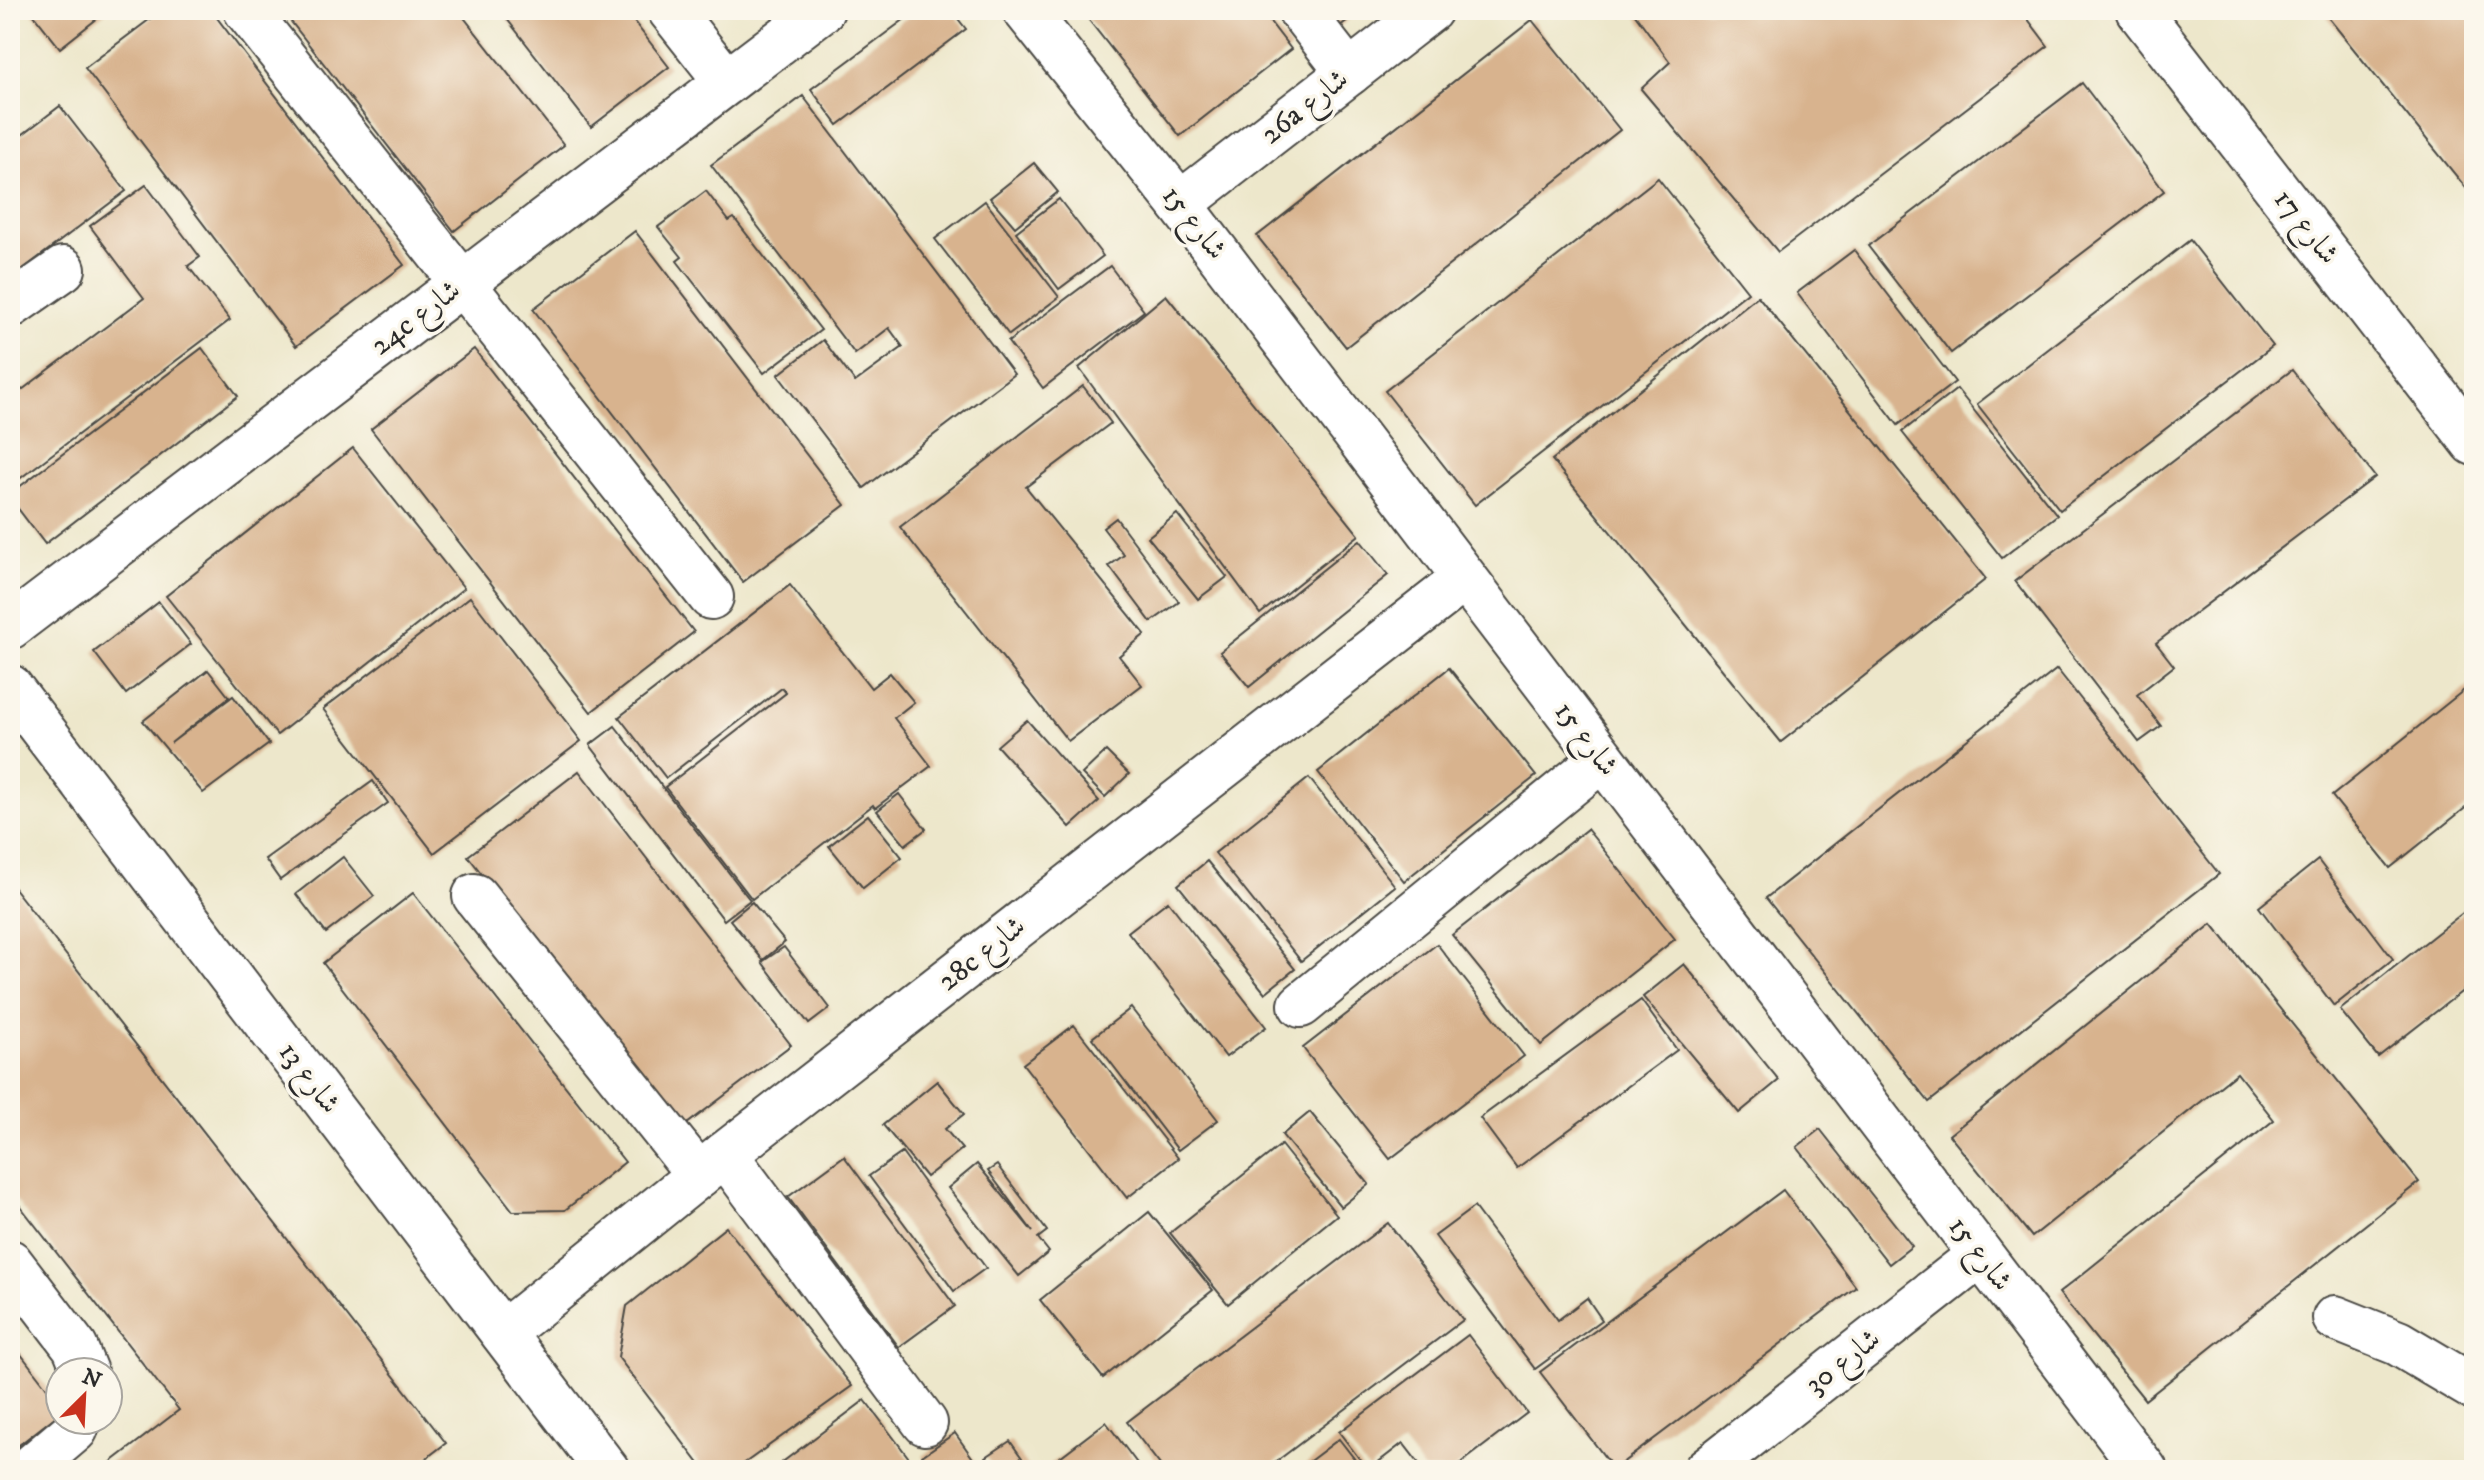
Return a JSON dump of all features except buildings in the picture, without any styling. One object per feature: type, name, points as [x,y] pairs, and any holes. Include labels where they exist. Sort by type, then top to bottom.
[{"type":"street","points":[[246,10],[711,597]]},
{"type":"street","points":[[670,10],[727,82]]},
{"type":"street","name":"24c شارع","points":[[10,627],[822,10]]},
{"type":"street","name":"شارع 15","points":[[1025,10],[1180,204],[2145,1470]]},
{"type":"street","points":[[1300,10],[1349,73]]},
{"type":"street","name":"26a شارع","points":[[1180,204],[1430,10]]},
{"type":"street","name":"شارع 17","points":[[2138,10],[2474,443]]},
{"type":"street","points":[[10,306],[63,269]]},
{"type":"street","name":"28c شارع","points":[[503,1333],[712,1164],[1464,579]]},
{"type":"street","name":"شارع 13","points":[[10,687],[503,1333],[590,1464]]},
{"type":"street","points":[[1301,1005],[1602,759]]},
{"type":"street","points":[[475,896],[712,1164],[925,1423]]},
{"type":"street","name":"شارع 30","points":[[1706,1470],[1980,1255]]},
{"type":"street","points":[[10,1262],[79,1356]]},
{"type":"street","points":[[2335,1318],[2398,1343],[2474,1388]]},
{"type":"street","points":[[28,1470],[68,1436]]}]
